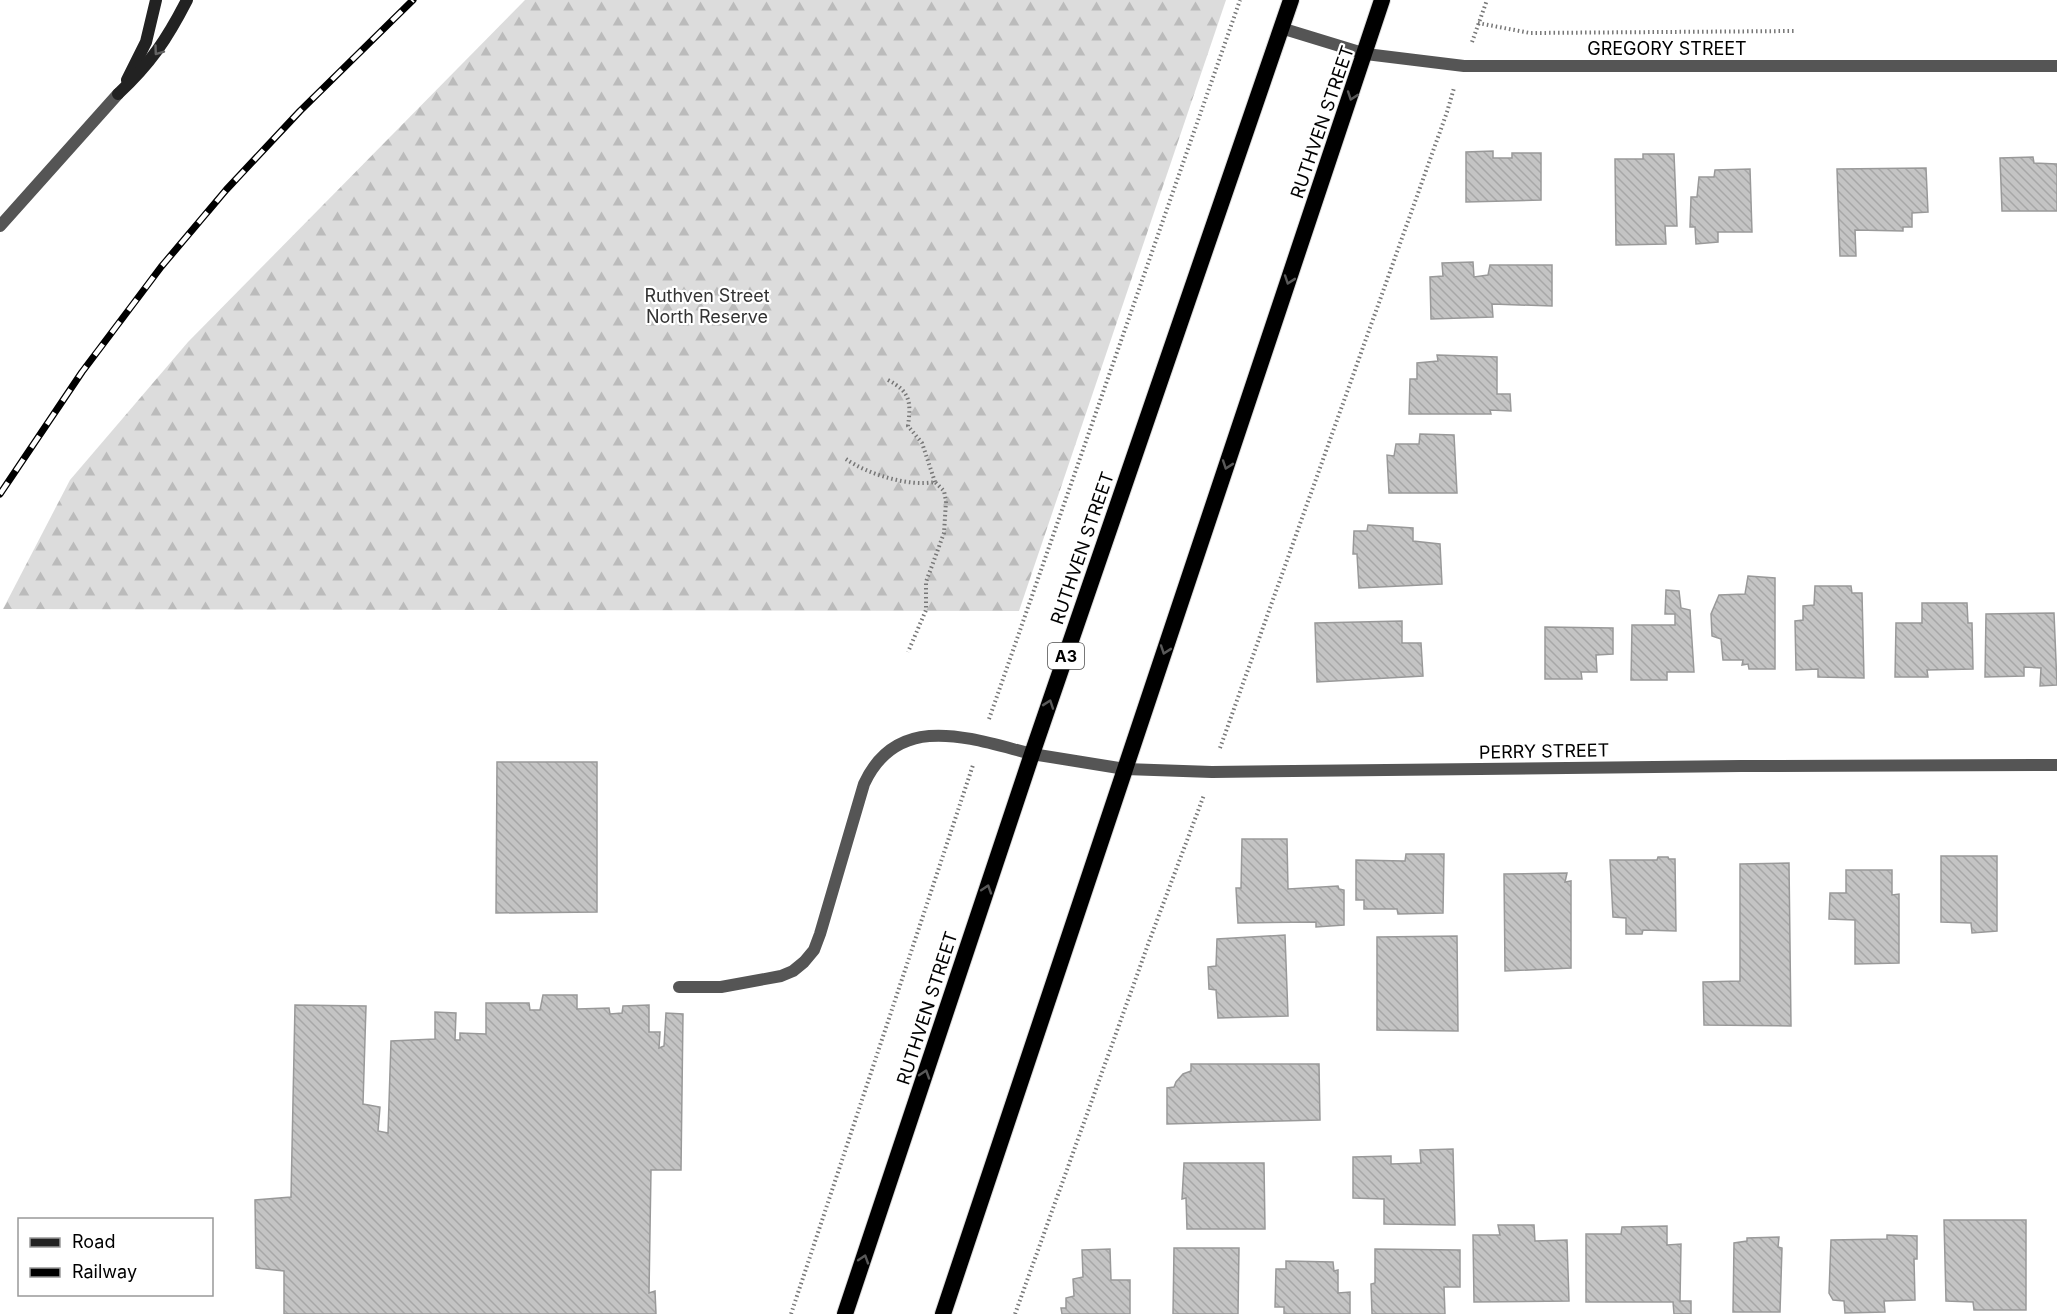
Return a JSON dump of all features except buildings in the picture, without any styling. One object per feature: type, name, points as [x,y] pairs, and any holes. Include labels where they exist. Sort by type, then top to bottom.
[{"type":"highway","name":"RUTHVEN STREET","points":[[845,1314],[1032,754],[1291,0]]},
{"type":"highway","name":"RUTHVEN STREET","points":[[943,1314],[1366,54],[1382,0]]},
{"type":"main road","points":[[118,94],[134,69],[146,42],[156,0]]},
{"type":"main road","points":[[118,94],[140,74],[159,51],[187,0]]},
{"type":"street","name":"GREGORY STREET","points":[[1281,28],[1366,54],[1464,66],[2057,66]]},
{"type":"street","points":[[0,226],[118,94]]},
{"type":"street","name":"PERRY STREET","points":[[679,987],[721,987],[782,976],[804,962],[814,950],[820,934],[864,784],[875,765],[890,750],[921,737],[953,735],[1032,754],[1125,769],[1212,772],[2057,765]]},
{"type":"path","points":[[791,1314],[981,741],[1240,0]]},
{"type":"path","points":[[1015,1314],[1212,772],[1486,0]]},
{"type":"path","points":[[1478,23],[1530,33],[1794,31]]},
{"type":"path","points":[[888,380],[897,386],[909,400],[911,407],[908,426],[922,444],[935,482],[944,491],[946,501],[944,533],[926,582],[926,610],[908,652]]},
{"type":"path","points":[[846,459],[857,466],[892,478],[923,484],[935,482]]},
{"type":"green space","name":"Ruthven Street North Reserve","points":[[525,0],[1226,0],[1019,611],[3,609],[70,480],[188,342]]},
{"type":"railway","points":[[0,494],[82,372],[161,267],[226,190],[300,111],[413,0]]}]
